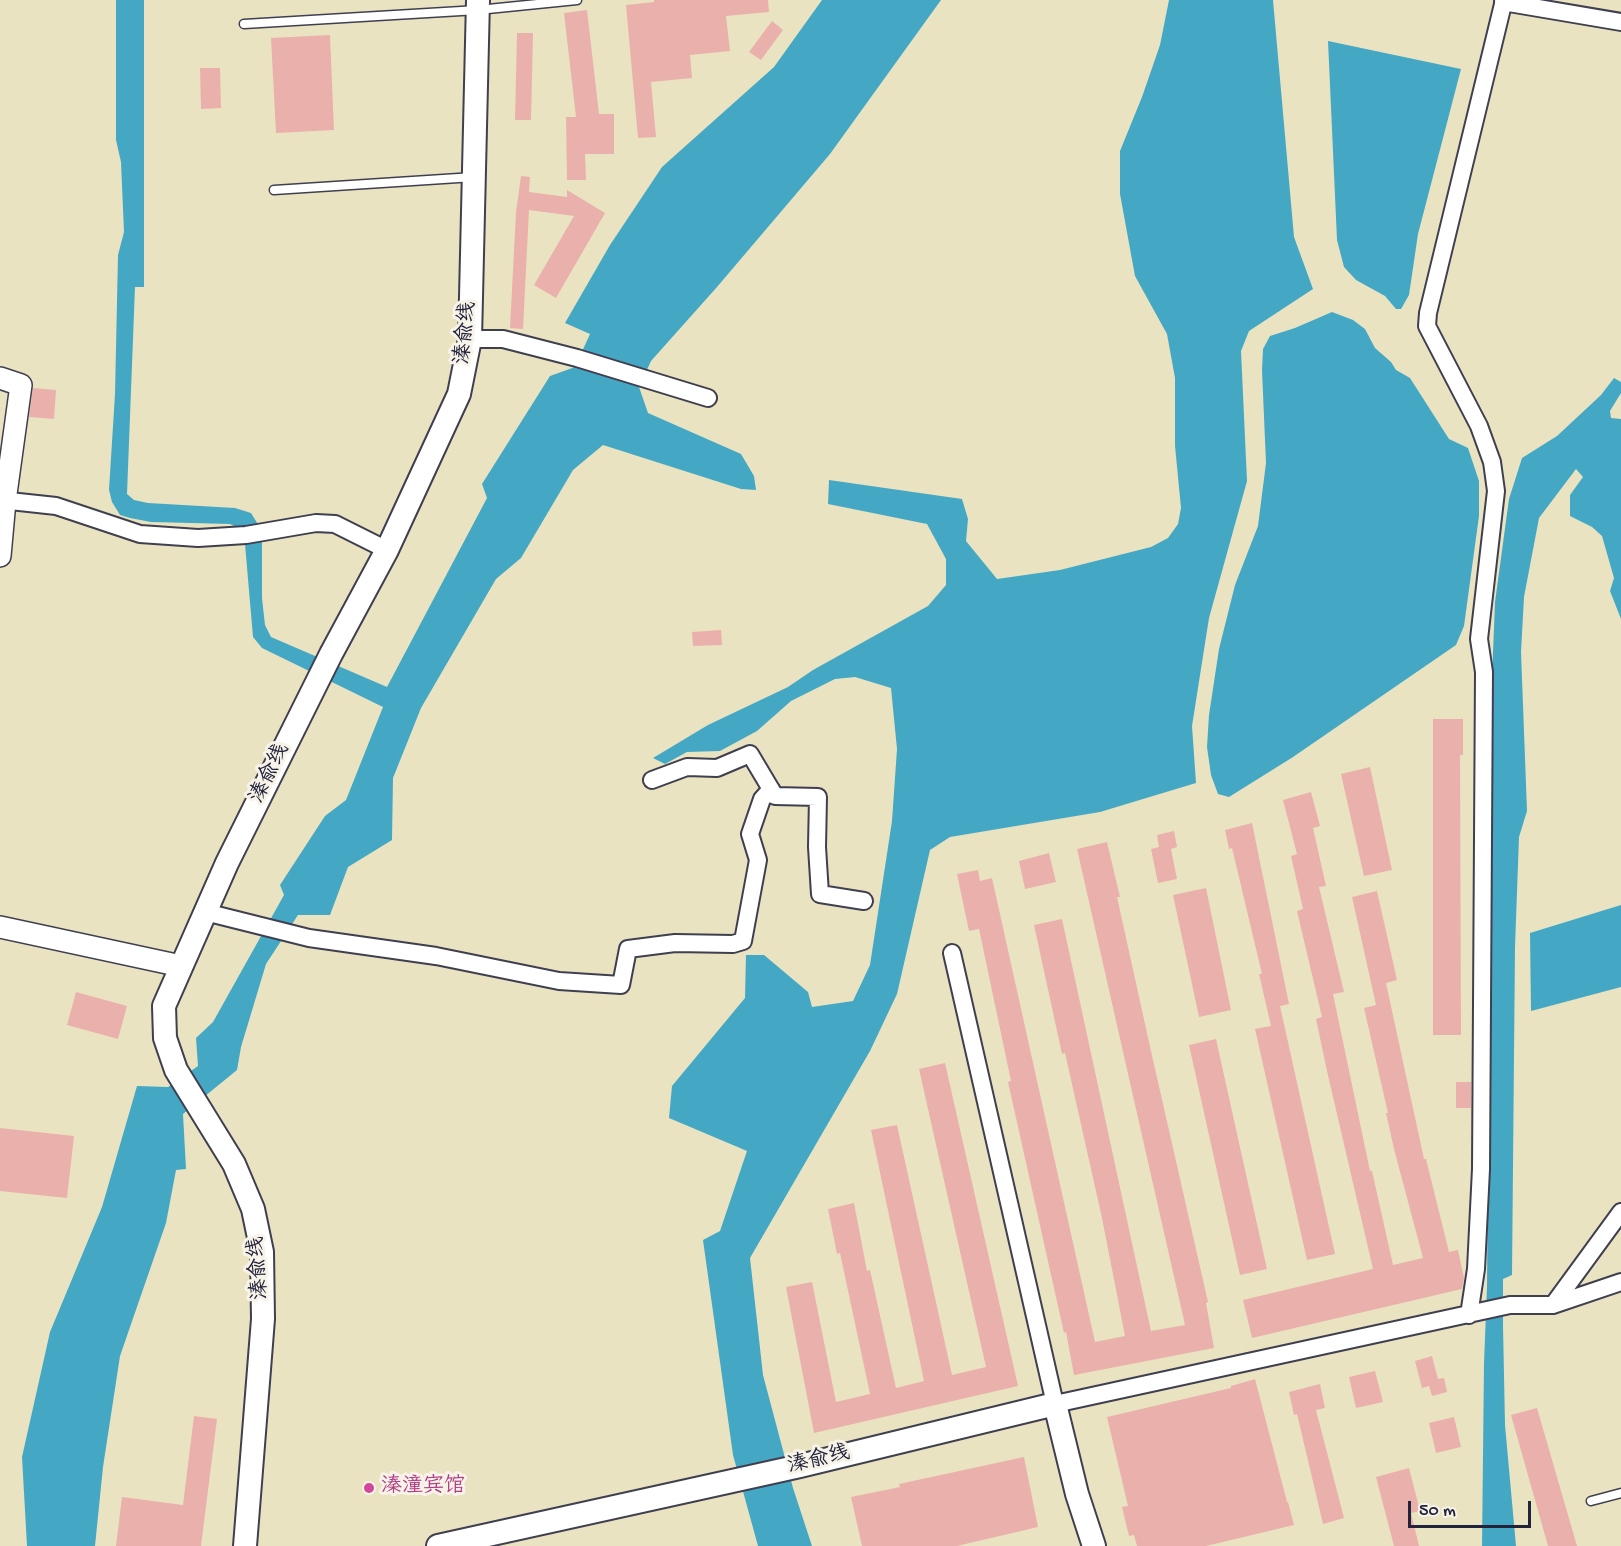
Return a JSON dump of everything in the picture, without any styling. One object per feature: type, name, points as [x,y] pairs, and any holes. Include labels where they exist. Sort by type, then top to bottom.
[{"type":"main road","name":"溱俞线","points":[[245,1546],[263,1319],[262,1252],[253,1209],[238,1173],[176,1070],[165,1038],[164,1006],[227,863],[331,654],[387,550],[459,394],[470,339],[478,5]]},
{"type":"main road","name":"溱俞线","points":[[438,1546],[800,1466],[1055,1404]]},
{"type":"main road","points":[[1055,1404],[1077,1494],[1094,1546]]},
{"type":"street","points":[[1475,1314],[1480,1169],[1484,672],[1479,639],[1496,491],[1492,462],[1479,426],[1427,326],[1428,313],[1503,1],[1621,22]]},
{"type":"street","points":[[470,339],[503,339],[577,358],[708,399]]},
{"type":"street","points":[[0,378],[21,385],[3,501],[0,556]]},
{"type":"street","points":[[3,501],[56,506],[140,534],[175,537],[237,536],[316,523],[335,524],[387,550]]},
{"type":"street","points":[[652,780],[687,767],[717,768],[750,753],[775,796],[818,797],[817,847],[820,894],[864,901]]},
{"type":"street","points":[[205,912],[309,938],[436,956],[559,981],[621,985],[628,949],[675,943],[733,944],[743,941],[758,860],[750,834],[762,799],[771,789]]},
{"type":"street","points":[[0,927],[181,966]]},
{"type":"street","points":[[952,953],[1055,1404],[1510,1305],[1553,1305],[1621,1282]]},
{"type":"street","points":[[1553,1305],[1621,1212]]},
{"type":"lane","points":[[244,24],[478,5],[577,0]]},
{"type":"lane","points":[[274,190],[474,177]]},
{"type":"lane","points":[[1591,1501],[1621,1493]]},
{"type":"water","points":[[116,0],[144,0],[144,287],[135,287],[127,494],[134,500],[148,503],[235,508],[251,513],[259,526],[262,543],[262,598],[265,625],[271,637],[387,687],[487,498],[482,484],[550,376],[575,367],[590,334],[565,323],[610,245],[662,167],[774,67],[822,0],[941,0],[830,154],[651,361],[639,387],[648,413],[741,454],[754,476],[756,490],[741,489],[603,445],[573,470],[521,558],[496,579],[421,708],[393,778],[392,840],[348,867],[330,915],[298,915],[266,964],[241,1047],[237,1070],[183,1114],[186,1169],[176,1170],[166,1223],[120,1356],[103,1467],[95,1546],[27,1546],[22,1457],[50,1332],[102,1207],[137,1086],[168,1087],[198,1066],[196,1038],[213,1022],[284,895],[280,885],[325,816],[346,800],[383,707],[262,648],[253,637],[245,544],[240,529],[230,524],[151,522],[130,518],[120,515],[112,502],[109,490],[115,394],[118,255],[124,232],[121,162],[116,140]]},
{"type":"water","points":[[1169,0],[1273,0],[1294,237],[1313,289],[1249,331],[1241,351],[1247,481],[1209,618],[1192,726],[1196,783],[1100,812],[950,837],[930,850],[897,994],[870,1051],[750,1258],[763,1375],[793,1488],[812,1546],[758,1546],[733,1455],[703,1240],[720,1231],[747,1151],[669,1118],[672,1086],[745,998],[746,955],[764,955],[808,992],[812,1007],[853,1001],[870,965],[892,821],[897,749],[891,688],[855,677],[835,679],[791,701],[757,731],[720,751],[687,752],[665,764],[653,758],[708,725],[788,687],[813,670],[928,606],[946,585],[946,559],[927,524],[828,504],[829,480],[962,499],[968,519],[966,541],[997,579],[1060,570],[1151,547],[1168,538],[1178,524],[1181,508],[1175,446],[1175,378],[1167,334],[1135,276],[1120,194],[1120,151],[1160,45]]},
{"type":"water","points":[[1328,41],[1461,69],[1418,234],[1409,295],[1401,309],[1396,309],[1385,296],[1356,280],[1344,267],[1337,240]]},
{"type":"water","points":[[1332,312],[1353,320],[1365,329],[1375,348],[1391,362],[1396,370],[1410,378],[1449,439],[1468,448],[1479,481],[1479,516],[1464,626],[1456,645],[1293,757],[1229,797],[1218,794],[1211,775],[1207,747],[1209,715],[1219,649],[1235,585],[1258,526],[1266,463],[1263,349],[1270,336]]},
{"type":"water","points":[[1614,378],[1621,382],[1621,393],[1610,411],[1611,418],[1621,419],[1621,619],[1610,591],[1614,578],[1602,536],[1592,527],[1570,516],[1570,495],[1583,477],[1576,469],[1539,518],[1524,597],[1521,652],[1527,811],[1519,837],[1515,947],[1512,1275],[1503,1279],[1505,1425],[1516,1546],[1482,1546],[1487,1287],[1492,678],[1495,602],[1509,499],[1522,458],[1557,436],[1601,395]]},
{"type":"water","points":[[1621,905],[1621,987],[1531,1011],[1530,933]]},
{"type":"building","points":[[654,0],[768,0],[769,12],[726,16],[730,51],[690,55],[692,78],[651,82],[656,137],[638,138],[626,5],[654,2]]},
{"type":"building","points":[[587,10],[599,114],[614,114],[614,154],[585,154],[586,180],[567,180],[566,117],[576,117],[564,13]]},
{"type":"building","points":[[772,21],[783,30],[761,60],[749,52]]},
{"type":"building","points":[[517,33],[533,33],[531,120],[515,120]]},
{"type":"building","points":[[330,35],[334,130],[276,133],[271,38]]},
{"type":"building","points":[[200,68],[220,68],[221,108],[201,109]]},
{"type":"building","points":[[521,176],[530,177],[529,192],[567,197],[567,190],[605,213],[556,298],[534,285],[574,216],[529,210],[523,329],[510,328],[516,212]]},
{"type":"building","points":[[33,388],[56,390],[54,419],[29,417]]},
{"type":"building","points":[[721,630],[722,645],[693,646],[692,632]]},
{"type":"building","points":[[1433,719],[1463,719],[1463,755],[1460,755],[1461,1035],[1433,1035]]},
{"type":"building","points":[[1370,767],[1392,870],[1364,876],[1341,774]]},
{"type":"building","points":[[1311,792],[1320,826],[1313,828],[1326,886],[1319,887],[1344,992],[1333,994],[1370,1171],[1372,1171],[1393,1265],[1423,1258],[1394,1149],[1364,1008],[1376,1005],[1352,897],[1377,891],[1397,980],[1386,983],[1424,1159],[1426,1159],[1449,1252],[1458,1250],[1464,1278],[1462,1289],[1252,1338],[1243,1300],[1373,1269],[1327,1071],[1316,1019],[1322,1017],[1297,911],[1303,909],[1291,856],[1297,854],[1283,800]]},
{"type":"building","points":[[1252,823],[1289,1004],[1280,1006],[1335,1254],[1307,1260],[1255,1029],[1271,1026],[1259,974],[1262,974],[1232,848],[1229,849],[1225,830]]},
{"type":"building","points":[[1174,831],[1177,847],[1171,849],[1177,879],[1158,883],[1151,849],[1159,847],[1157,835]]},
{"type":"building","points":[[1107,842],[1120,897],[1117,897],[1208,1302],[1206,1303],[1214,1348],[1074,1375],[1008,1082],[1011,1081],[979,929],[969,931],[957,874],[978,870],[980,881],[992,878],[1095,1342],[1125,1336],[1102,1218],[1065,1053],[1062,1054],[1034,925],[1062,919],[1151,1331],[1185,1325],[1077,849]]},
{"type":"building","points":[[1049,853],[1056,882],[1025,889],[1019,861]]},
{"type":"building","points":[[1206,888],[1231,1010],[1199,1017],[1173,895]]},
{"type":"building","points":[[76,992],[127,1006],[118,1039],[67,1025]]},
{"type":"building","points":[[1216,1039],[1267,1269],[1240,1275],[1189,1045]]},
{"type":"building","points":[[945,1063],[1018,1386],[814,1433],[786,1287],[812,1282],[836,1402],[870,1394],[840,1253],[837,1254],[828,1209],[854,1203],[867,1271],[870,1270],[896,1388],[924,1381],[871,1130],[897,1125],[952,1375],[986,1367],[919,1069]]},
{"type":"building","points":[[1456,1082],[1471,1082],[1471,1108],[1456,1108]]},
{"type":"building","points":[[0,1128],[74,1136],[67,1198],[0,1191]]},
{"type":"building","points":[[1432,1356],[1438,1379],[1444,1378],[1447,1392],[1432,1396],[1429,1386],[1422,1388],[1415,1361]]},
{"type":"building","points":[[1375,1371],[1383,1402],[1356,1408],[1349,1377]]},
{"type":"building","points":[[1255,1379],[1294,1525],[1206,1546],[1137,1546],[1134,1535],[1129,1536],[1122,1507],[1128,1506],[1107,1417],[1231,1388],[1231,1386]]},
{"type":"building","points":[[1320,1384],[1325,1408],[1316,1410],[1344,1518],[1323,1524],[1297,1414],[1294,1415],[1289,1392]]},
{"type":"building","points":[[1537,1408],[1577,1546],[1548,1546],[1511,1415]]},
{"type":"building","points":[[194,1416],[217,1419],[201,1546],[116,1546],[122,1497],[183,1505]]},
{"type":"building","points":[[1454,1417],[1461,1447],[1436,1453],[1429,1423]]},
{"type":"building","points":[[1024,1457],[1038,1527],[957,1546],[862,1546],[851,1497],[900,1487],[899,1484]]},
{"type":"building","points":[[1409,1468],[1420,1511],[1411,1513],[1419,1546],[1394,1546],[1376,1477]]},
{"type":"place","name":"溱潼宾馆","points":[[369,1488]]}]
